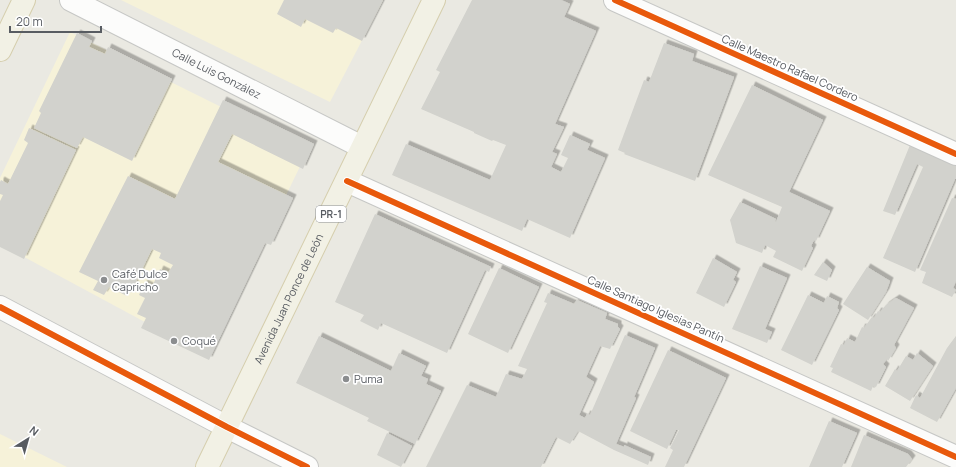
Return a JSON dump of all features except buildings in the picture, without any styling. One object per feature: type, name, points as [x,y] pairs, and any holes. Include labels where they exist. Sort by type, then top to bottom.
[{"type":"main road","points":[[0,50],[24,0]]},
{"type":"main road","name":"Avenida Juan Ponce de León","points":[[207,467],[434,0]]},
{"type":"street","name":"Calle Luis González","points":[[71,0],[362,147]]},
{"type":"street","name":"Calle Maestro Rafael Cordero","points":[[615,0],[956,154]]},
{"type":"street","name":"Calle Santiago Iglesias Pantín","points":[[347,181],[952,458]]},
{"type":"street","points":[[0,307],[226,427],[307,467]]},
{"type":"shaded area","points":[[121,0],[383,0],[330,102]]},
{"type":"shaded area","points":[[70,32],[308,150],[208,356],[0,244],[0,178]]},
{"type":"shaded area","points":[[0,434],[67,467],[0,467]]},
{"type":"cycle path","points":[[615,0],[956,154]]},
{"type":"cycle path","points":[[347,181],[956,457]]},
{"type":"cycle path","points":[[0,307],[227,427],[307,467]]},
{"type":"place","name":"Café Dulce Capricho","points":[[104,280]]},
{"type":"place","name":"Coqué","points":[[174,341]]},
{"type":"place","name":"Puma","points":[[346,379]]}]
